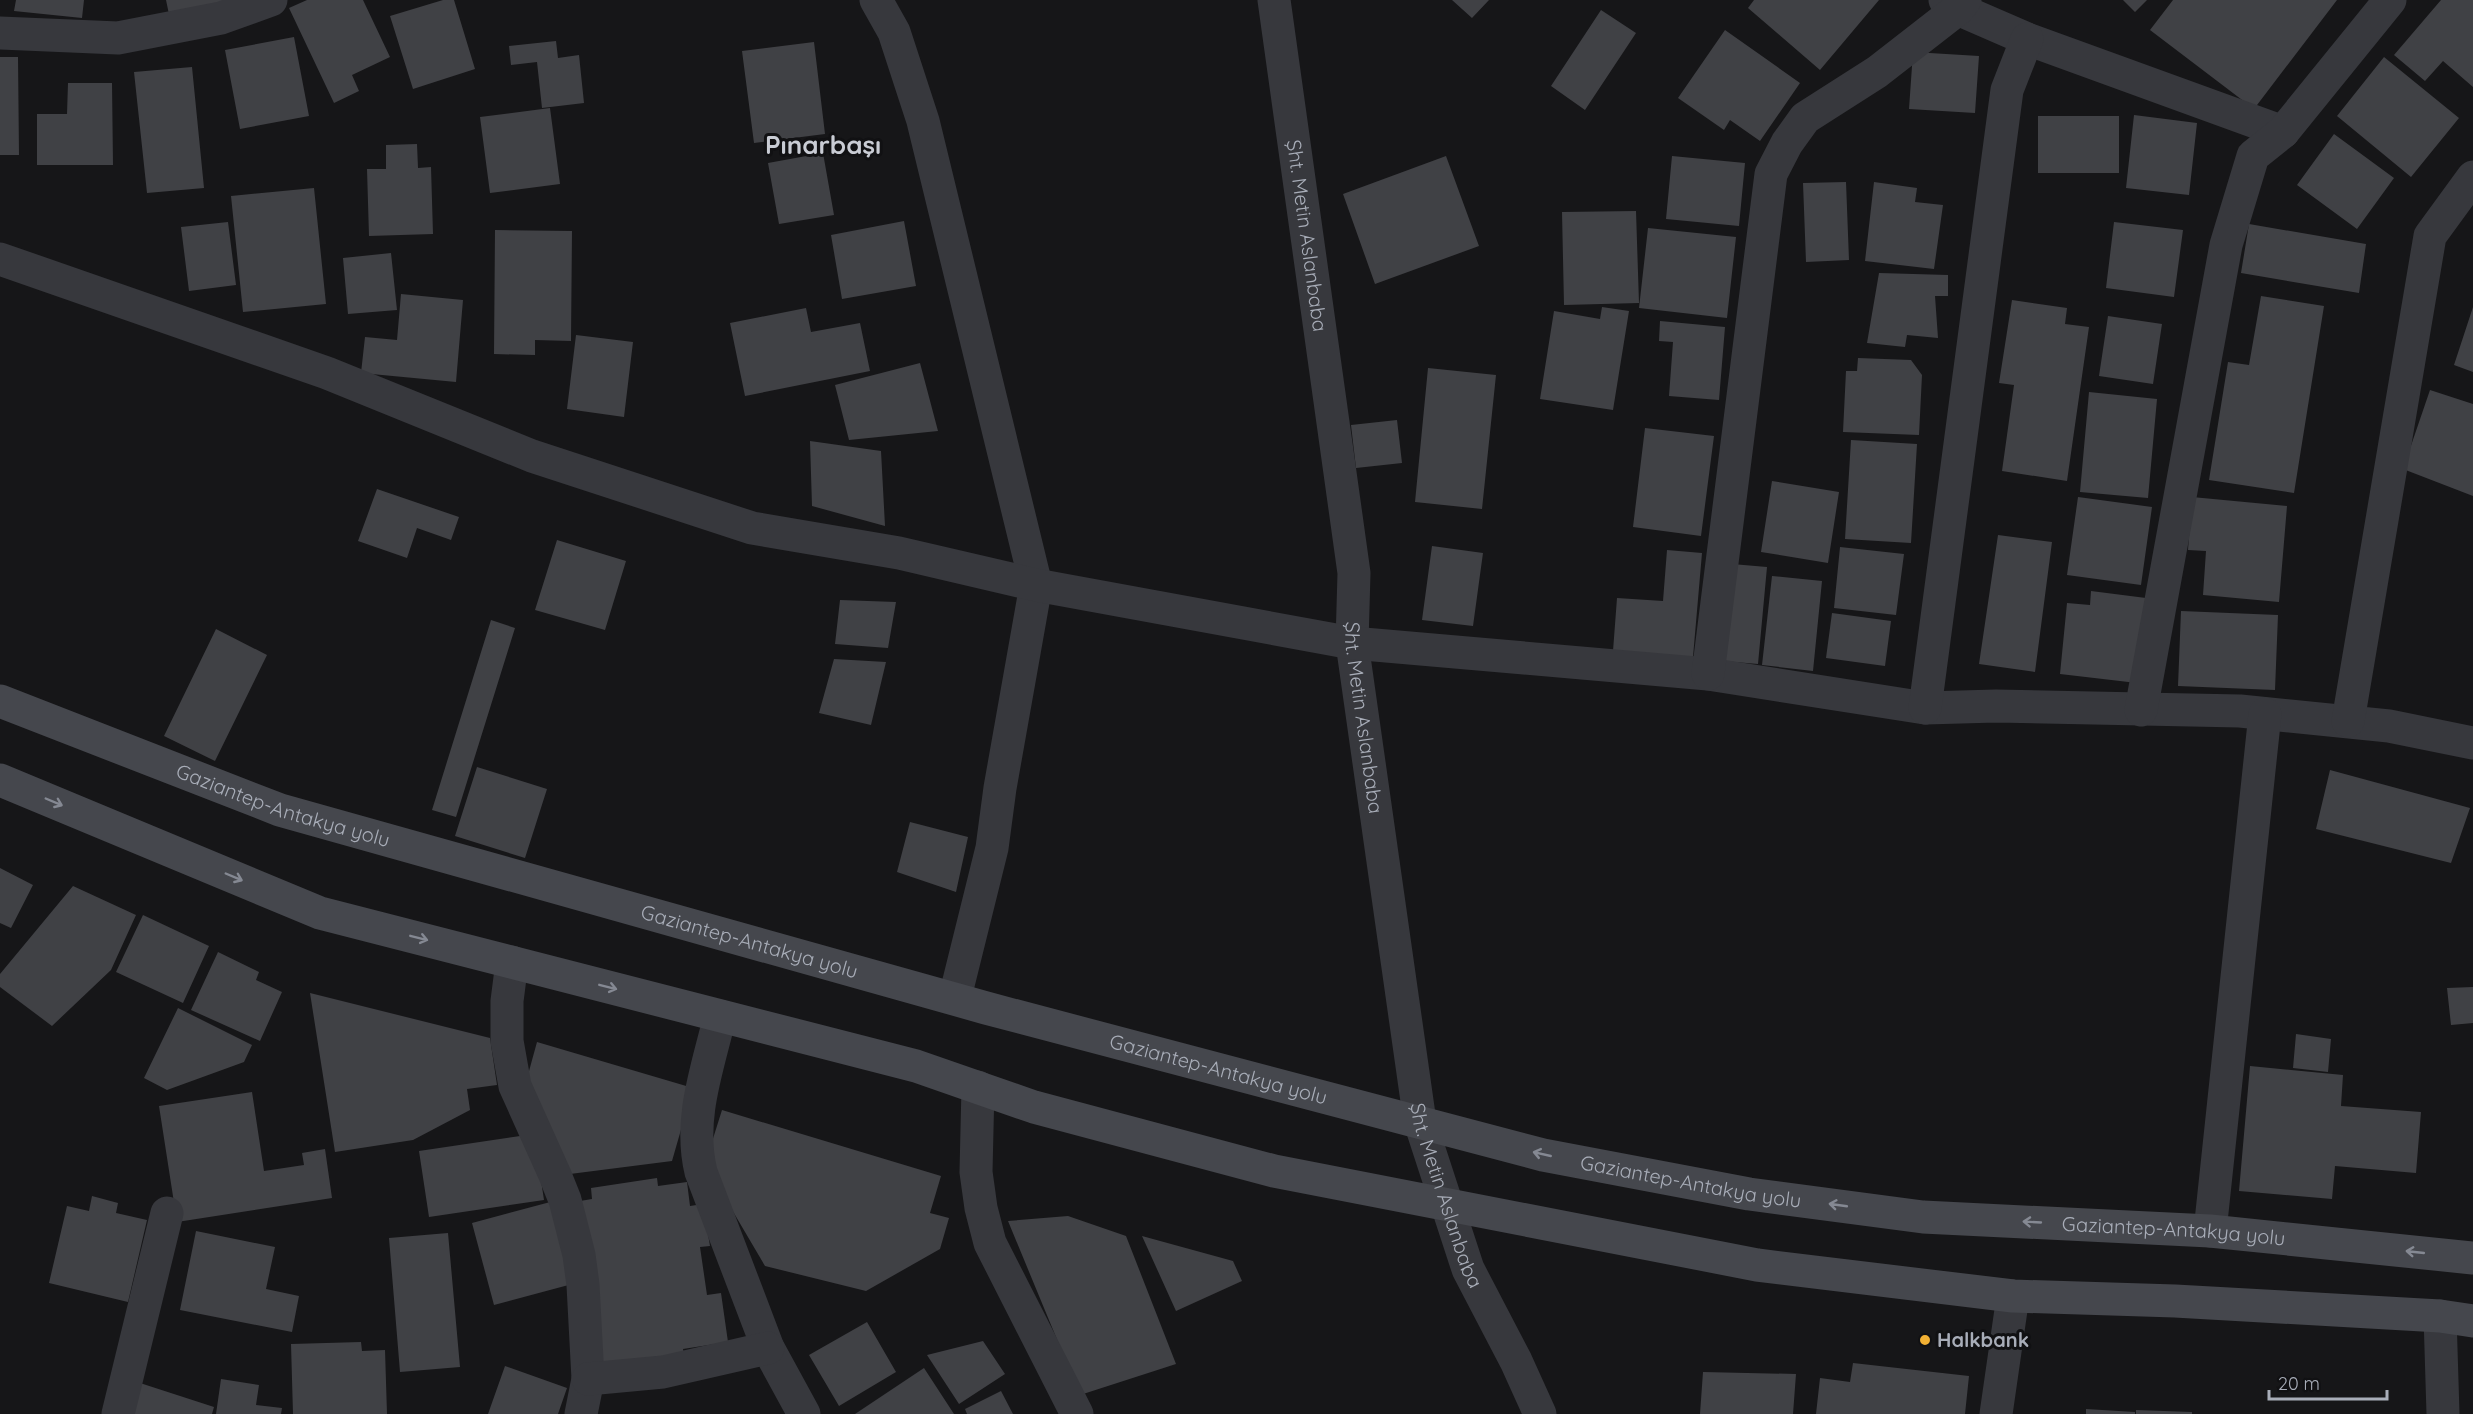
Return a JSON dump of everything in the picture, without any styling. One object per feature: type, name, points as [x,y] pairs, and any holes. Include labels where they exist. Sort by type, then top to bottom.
[{"type":"main road","name":"Gaziantep-Antakya yolu","points":[[0,701],[280,810],[997,1011],[1543,1155],[1749,1194],[1923,1217],[2210,1231],[2473,1258]]},
{"type":"main road","points":[[0,780],[320,913],[916,1065],[1034,1107],[1274,1171],[1757,1265],[2013,1296],[2175,1301],[2440,1316],[2473,1321]]},
{"type":"street","points":[[0,33],[118,38],[221,18],[271,0]]},
{"type":"street","points":[[876,0],[894,32],[924,121],[1036,585],[1000,788],[993,848],[955,998]]},
{"type":"street","points":[[2141,710],[2226,245],[2253,156],[2283,132],[2390,0]]},
{"type":"street","points":[[1708,675],[1772,174],[1787,143],[1805,118],[1877,72],[1956,3],[2027,39],[2283,132]]},
{"type":"street","name":"Şht. Metin Aslanbaba","points":[[1280,6],[1354,573],[1352,643],[1420,1122],[1468,1269],[1516,1361],[1540,1414]]},
{"type":"street","points":[[1925,708],[2007,90],[2027,39]]},
{"type":"street","points":[[2348,722],[2430,236],[2473,177]]},
{"type":"street","points":[[0,259],[327,374],[532,456],[752,528],[899,553],[1036,585],[1352,643],[1708,675],[1925,708],[1996,706],[2265,714],[2389,726],[2473,743]]},
{"type":"street","points":[[2210,1231],[2265,714]]},
{"type":"street","points":[[512,962],[507,1001],[507,1041],[515,1086],[555,1174],[572,1226],[583,1285],[588,1379],[581,1414]]},
{"type":"street","points":[[720,1016],[696,1114],[697,1157],[700,1172],[768,1348],[804,1414]]},
{"type":"street","points":[[978,1087],[976,1172],[981,1208],[990,1243],[1077,1414]]},
{"type":"street","points":[[118,1414],[167,1213]]},
{"type":"street","points":[[1996,1414],[2013,1296]]},
{"type":"street","points":[[2440,1316],[2443,1414]]},
{"type":"street","points":[[588,1379],[663,1372],[768,1348]]},
{"type":"building","points":[[16,0],[84,0],[82,18],[14,11]]},
{"type":"building","points":[[166,0],[233,0],[171,24]]},
{"type":"building","points":[[307,0],[363,0],[390,57],[352,75],[359,91],[334,103],[289,8]]},
{"type":"building","points":[[443,0],[454,0],[475,69],[413,89],[390,16]]},
{"type":"building","points":[[1452,0],[1489,0],[1472,18]]},
{"type":"building","points":[[1754,0],[1879,0],[1820,70],[1748,8]]},
{"type":"building","points":[[2123,0],[2147,0],[2135,12]]},
{"type":"building","points":[[2173,0],[2337,0],[2254,109],[2150,30]]},
{"type":"building","points":[[2441,0],[2473,0],[2473,87],[2443,61],[2425,81],[2394,55]]},
{"type":"building","points":[[1601,10],[1636,33],[1585,110],[1551,86]]},
{"type":"building","points":[[1725,30],[1800,83],[1760,141],[1730,120],[1724,130],[1678,98]]},
{"type":"building","points":[[294,37],[309,116],[240,129],[225,50]]},
{"type":"building","points":[[556,41],[558,58],[579,55],[584,103],[542,108],[537,62],[511,65],[509,46]]},
{"type":"building","points":[[814,42],[825,134],[754,143],[742,51]]},
{"type":"building","points":[[1913,52],[1979,56],[1975,113],[1909,109]]},
{"type":"building","points":[[0,57],[18,57],[19,155],[0,155]]},
{"type":"building","points":[[2384,57],[2459,118],[2411,177],[2337,116]]},
{"type":"building","points":[[192,67],[204,188],[147,193],[134,72]]},
{"type":"building","points":[[68,83],[112,83],[113,165],[37,165],[37,114],[67,114]]},
{"type":"building","points":[[550,108],[560,184],[490,193],[480,117]]},
{"type":"building","points":[[2134,115],[2197,123],[2189,195],[2126,188]]},
{"type":"building","points":[[2038,116],[2119,116],[2119,173],[2038,173]]},
{"type":"building","points":[[2334,134],[2394,178],[2357,229],[2297,185]]},
{"type":"building","points":[[417,144],[418,168],[431,167],[433,234],[369,236],[367,169],[386,169],[386,145]]},
{"type":"building","points":[[823,153],[834,215],[779,224],[768,163]]},
{"type":"building","points":[[1446,156],[1479,246],[1375,284],[1343,194]]},
{"type":"building","points":[[1672,156],[1745,163],[1739,226],[1666,219]]},
{"type":"building","points":[[1846,182],[1849,260],[1806,262],[1803,183]]},
{"type":"building","points":[[1874,182],[1917,188],[1915,202],[1943,205],[1934,269],[1865,261]]},
{"type":"building","points":[[314,188],[326,304],[243,312],[231,196]]},
{"type":"building","points":[[1636,211],[1639,303],[1564,305],[1562,212]]},
{"type":"building","points":[[904,221],[916,286],[842,299],[831,235]]},
{"type":"building","points":[[228,222],[236,285],[189,291],[181,227]]},
{"type":"building","points":[[2114,222],[2183,230],[2174,297],[2106,288]]},
{"type":"building","points":[[2249,224],[2366,244],[2359,293],[2241,273]]},
{"type":"building","points":[[1648,228],[1736,237],[1727,318],[1639,308]]},
{"type":"building","points":[[495,230],[572,231],[571,341],[535,340],[535,355],[494,354]]},
{"type":"building","points":[[391,253],[397,310],[348,314],[343,258]]},
{"type":"building","points":[[1879,273],[1948,275],[1948,296],[1935,296],[1938,338],[1907,335],[1905,347],[1867,343]]},
{"type":"building","points":[[401,294],[463,300],[456,382],[361,373],[365,337],[397,340]]},
{"type":"building","points":[[2261,296],[2324,306],[2294,493],[2209,480],[2228,362],[2249,365]]},
{"type":"building","points":[[2012,300],[2067,308],[2065,324],[2089,327],[2067,481],[2002,471],[2014,385],[1999,383]]},
{"type":"building","points":[[1602,307],[1629,311],[1613,410],[1540,399],[1554,311],[1600,319]]},
{"type":"building","points":[[2473,307],[2473,372],[2454,365]]},
{"type":"building","points":[[806,308],[811,332],[860,323],[870,371],[745,396],[730,323]]},
{"type":"building","points":[[2108,316],[2162,324],[2153,384],[2099,376]]},
{"type":"building","points":[[1660,321],[1725,327],[1719,400],[1669,396],[1673,342],[1659,341]]},
{"type":"building","points":[[576,335],[633,342],[624,417],[567,409]]},
{"type":"building","points":[[1858,358],[1911,360],[1922,375],[1919,435],[1843,432],[1846,371],[1857,371]]},
{"type":"building","points":[[920,363],[938,431],[849,440],[835,385]]},
{"type":"building","points":[[1428,368],[1496,375],[1482,509],[1415,502]]},
{"type":"building","points":[[2430,390],[2473,404],[2473,496],[2403,469]]},
{"type":"building","points":[[2089,392],[2157,399],[2148,498],[2080,492]]},
{"type":"building","points":[[1397,420],[1402,463],[1356,468],[1351,425]]},
{"type":"building","points":[[1645,428],[1714,436],[1701,536],[1633,527]]},
{"type":"building","points":[[1851,440],[1917,444],[1911,543],[1845,539]]},
{"type":"building","points":[[810,441],[881,451],[885,526],[812,506]]},
{"type":"building","points":[[1772,481],[1839,492],[1828,563],[1761,552]]},
{"type":"building","points":[[377,489],[459,517],[451,540],[417,528],[407,558],[358,541]]},
{"type":"building","points":[[2078,497],[2152,507],[2141,585],[2067,575]]},
{"type":"building","points":[[2192,497],[2287,506],[2279,602],[2203,595],[2206,551],[2188,550]]},
{"type":"building","points":[[1998,535],[2052,542],[2035,672],[1979,664]]},
{"type":"building","points":[[557,540],[626,561],[605,630],[535,610]]},
{"type":"building","points":[[1432,546],[1483,553],[1473,626],[1422,620]]},
{"type":"building","points":[[1840,547],[1904,554],[1896,615],[1834,608]]},
{"type":"building","points":[[1667,550],[1702,553],[1693,657],[1613,651],[1617,598],[1663,601]]},
{"type":"building","points":[[1732,564],[1767,567],[1758,664],[1723,661]]},
{"type":"building","points":[[1772,576],[1822,581],[1813,671],[1762,665]]},
{"type":"building","points":[[2091,591],[2146,598],[2137,683],[2060,674],[2067,603],[2090,605]]},
{"type":"building","points":[[840,600],[896,602],[888,648],[835,644]]},
{"type":"building","points":[[2181,611],[2278,615],[2275,690],[2178,686]]},
{"type":"building","points":[[1832,613],[1891,621],[1885,666],[1826,658]]},
{"type":"building","points":[[491,620],[515,628],[456,817],[432,810]]},
{"type":"building","points":[[216,629],[267,655],[215,761],[164,736]]},
{"type":"building","points":[[834,659],[886,662],[871,725],[819,713]]},
{"type":"building","points":[[477,767],[547,789],[525,858],[455,836]]},
{"type":"building","points":[[2330,770],[2470,808],[2451,863],[2316,829]]},
{"type":"building","points":[[910,822],[968,837],[956,892],[897,872]]},
{"type":"building","points":[[0,868],[33,885],[11,928],[0,923]]},
{"type":"building","points":[[73,886],[136,915],[111,970],[52,1026],[0,987],[0,974]]},
{"type":"building","points":[[143,915],[209,946],[183,1003],[116,972]]},
{"type":"building","points":[[218,952],[259,972],[256,980],[282,992],[260,1041],[191,1010]]},
{"type":"building","points":[[2473,987],[2473,1023],[2451,1025],[2447,988]]},
{"type":"building","points":[[310,993],[490,1038],[497,1085],[467,1089],[470,1110],[413,1140],[335,1152]]},
{"type":"building","points":[[178,1008],[252,1045],[244,1062],[167,1090],[144,1078]]},
{"type":"building","points":[[2296,1034],[2331,1039],[2328,1072],[2293,1068]]},
{"type":"building","points":[[537,1042],[693,1088],[672,1161],[570,1174],[526,1082]]},
{"type":"building","points":[[2250,1066],[2343,1075],[2341,1106],[2421,1112],[2416,1173],[2335,1166],[2332,1199],[2239,1191]]},
{"type":"building","points":[[252,1092],[264,1171],[304,1165],[302,1153],[325,1149],[332,1198],[177,1222],[159,1106]]},
{"type":"building","points":[[722,1110],[941,1176],[930,1213],[949,1218],[940,1249],[866,1291],[765,1266],[705,1164]]},
{"type":"building","points":[[534,1134],[544,1200],[429,1217],[419,1151]]},
{"type":"building","points":[[657,1178],[658,1186],[687,1182],[690,1206],[703,1204],[710,1246],[700,1247],[707,1295],[721,1293],[728,1342],[683,1349],[685,1361],[599,1365],[574,1202],[592,1199],[591,1188]]},
{"type":"building","points":[[92,1196],[118,1203],[116,1213],[147,1220],[128,1302],[49,1283],[67,1206],[89,1211]]},
{"type":"building","points":[[554,1201],[576,1283],[494,1305],[472,1223]]},
{"type":"building","points":[[1068,1216],[1126,1236],[1176,1364],[1080,1395],[1008,1221]]},
{"type":"building","points":[[196,1231],[275,1247],[266,1289],[299,1296],[292,1332],[180,1310]]},
{"type":"building","points":[[448,1233],[460,1367],[400,1372],[389,1238]]},
{"type":"building","points":[[1142,1236],[1233,1261],[1242,1281],[1176,1311]]},
{"type":"building","points":[[867,1322],[896,1372],[839,1406],[809,1355]]},
{"type":"building","points":[[983,1341],[1005,1374],[959,1404],[927,1355]]},
{"type":"building","points":[[361,1342],[362,1351],[385,1350],[387,1414],[293,1414],[291,1344]]},
{"type":"building","points":[[1853,1363],[1969,1376],[1965,1414],[1816,1414],[1820,1378],[1850,1382]]},
{"type":"building","points":[[505,1366],[567,1388],[558,1414],[488,1414]]},
{"type":"building","points":[[924,1368],[954,1414],[855,1414]]},
{"type":"building","points":[[1703,1372],[1796,1374],[1793,1414],[1700,1414]]},
{"type":"building","points":[[221,1379],[259,1385],[256,1405],[282,1408],[281,1414],[216,1414]]},
{"type":"building","points":[[140,1383],[214,1407],[212,1414],[130,1414]]},
{"type":"building","points":[[1001,1391],[1013,1414],[967,1414],[965,1409]]},
{"type":"building","points":[[2086,1409],[2135,1412],[2135,1414],[2086,1414]]},
{"type":"building","points":[[2136,1410],[2192,1412],[2192,1414],[2136,1414]]},
{"type":"place","name":"Halkbank","points":[[1925,1340]]},
{"type":"district","name":"Pınarbaşı","points":[[823,145]]}]
